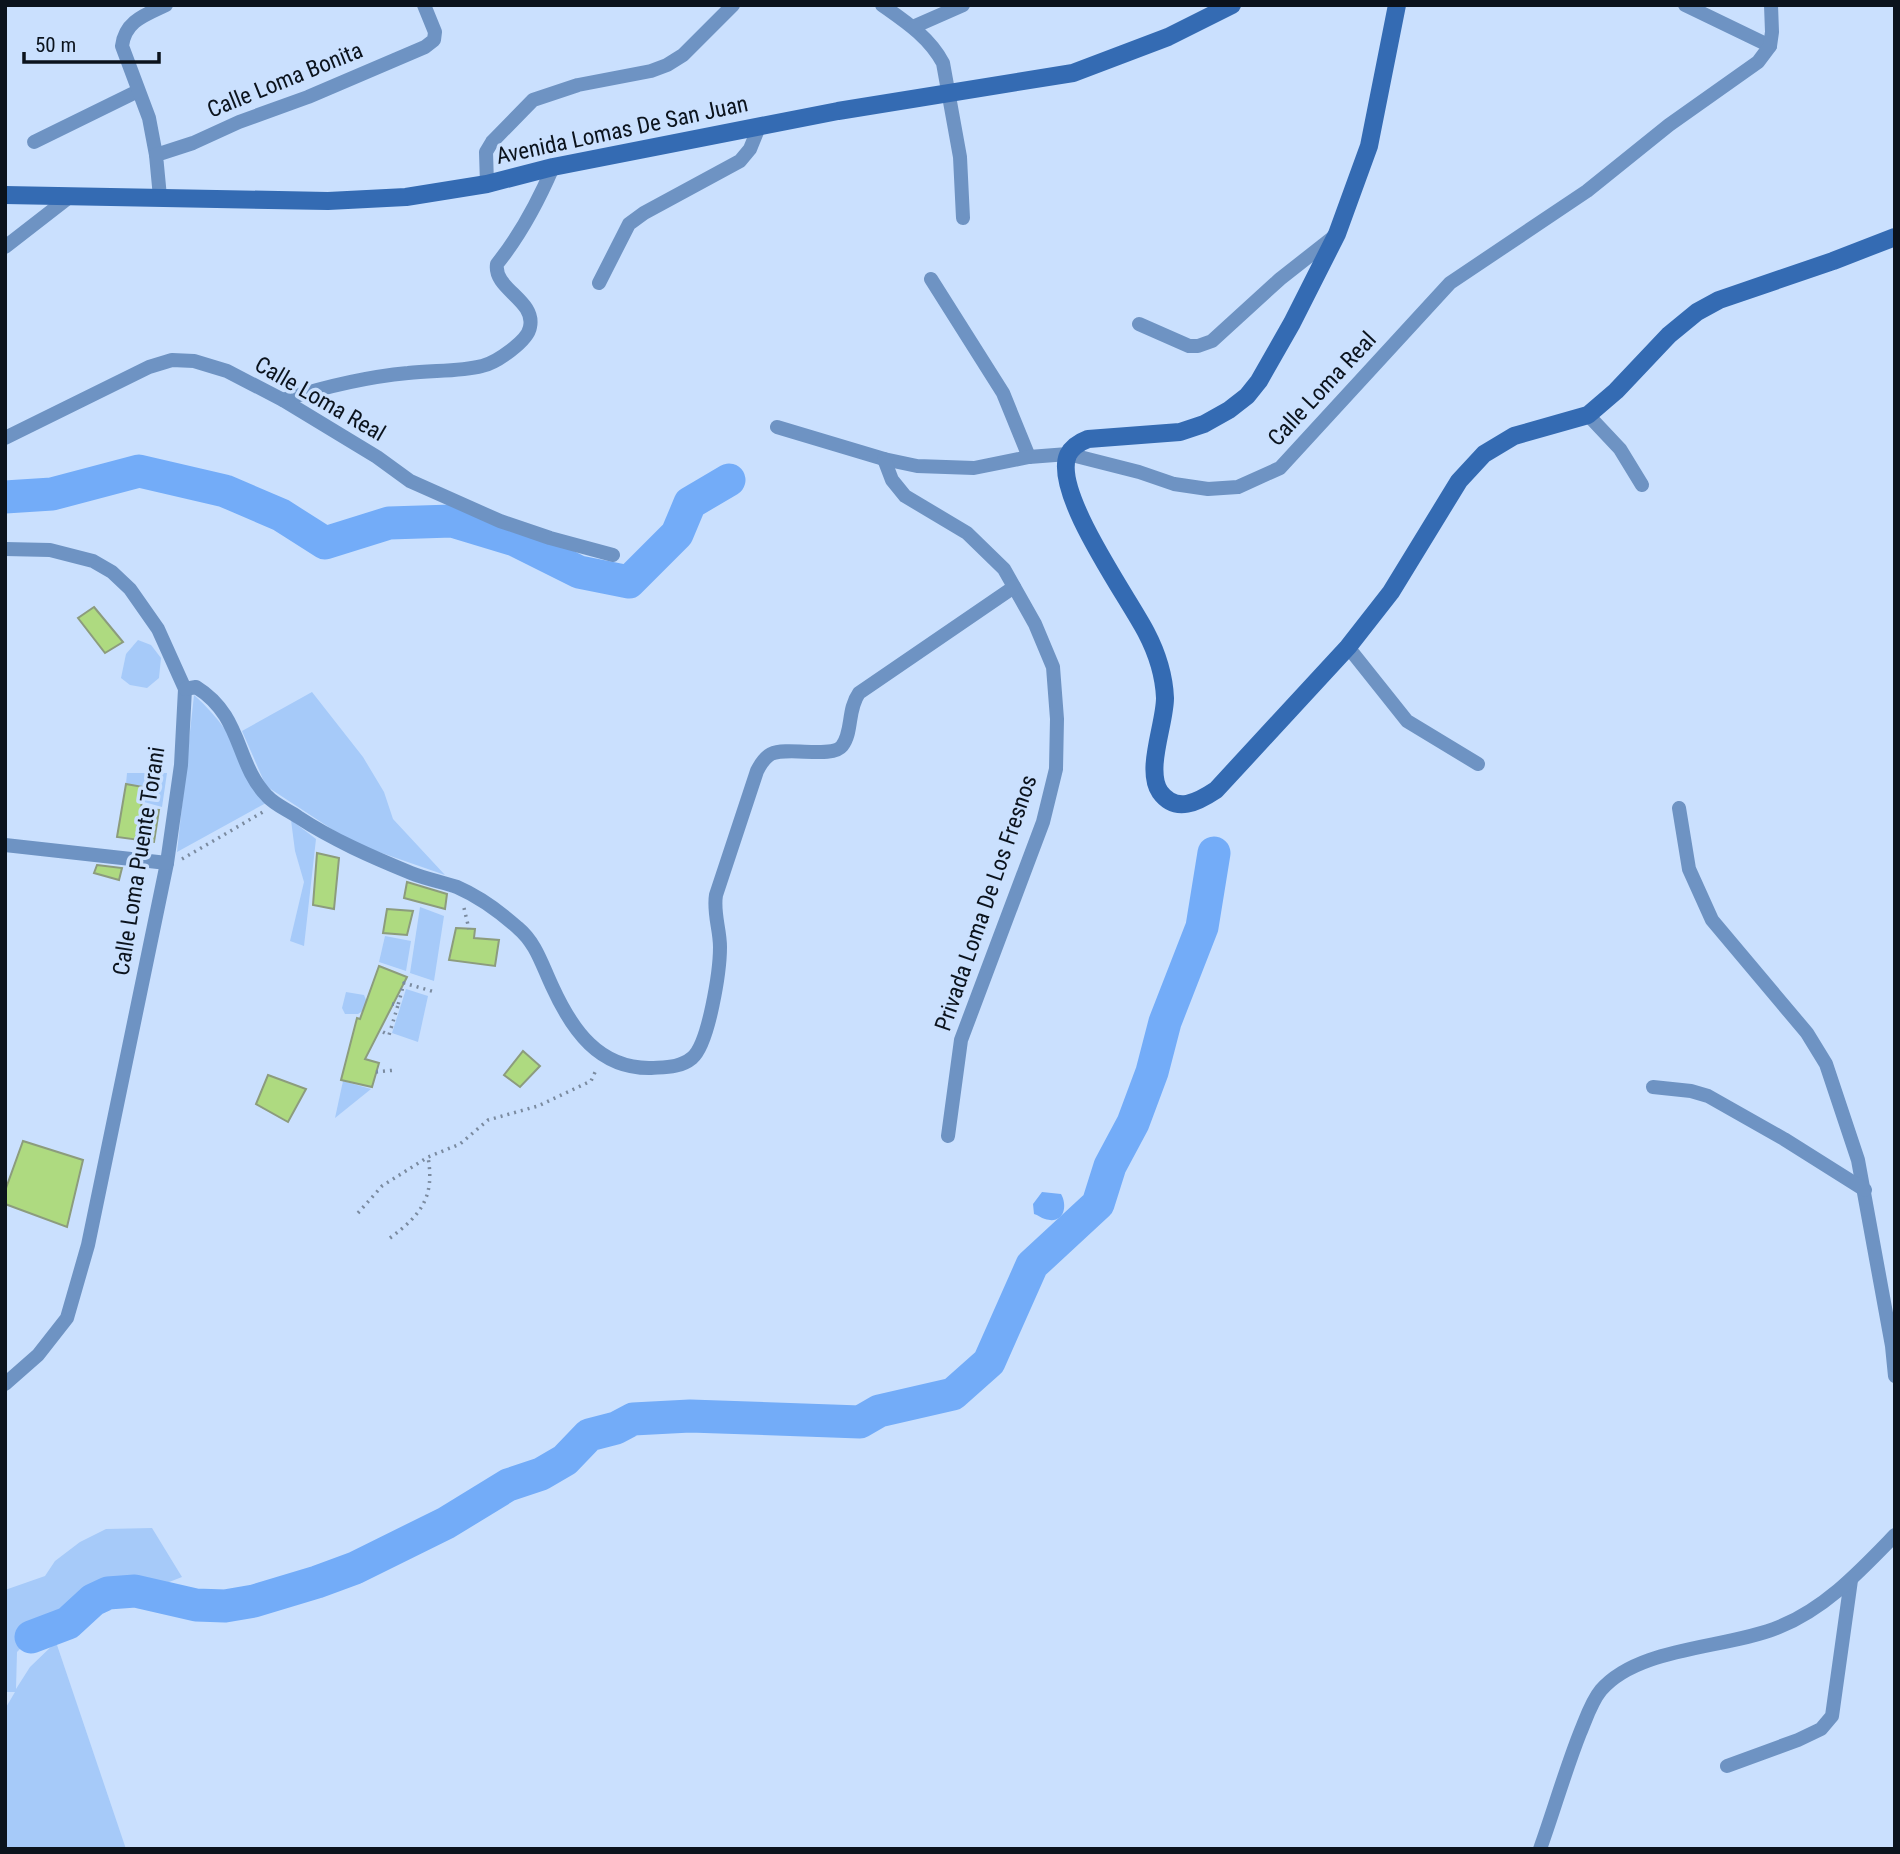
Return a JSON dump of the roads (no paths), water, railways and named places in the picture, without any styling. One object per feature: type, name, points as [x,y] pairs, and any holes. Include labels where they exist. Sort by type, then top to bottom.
[{"type":"main road","name":"Avenida Lomas De San Juan","points":[[5,195],[341,200],[406,197],[487,184],[553,167],[759,127],[1073,73],[1168,37],[1232,5]]},
{"type":"main road","points":[[1396,5],[1369,146],[1337,234],[1259,381],[1247,396],[1204,424],[1181,432],[1098,437],[1079,443],[1068,454],[1066,470],[1075,505],[1086,530],[1136,614],[1161,665],[1165,700],[1154,772],[1156,785],[1172,803],[1185,805],[1199,802],[1216,790],[1348,647],[1391,592],[1460,481],[1484,454],[1514,436],[1588,415],[1616,391],[1669,335],[1697,312],[1719,300],[1895,237]]},
{"type":"street","points":[[160,197],[149,118],[124,53],[123,35],[129,25],[166,5]]},
{"type":"street","name":"Calle Loma Bonita","points":[[156,155],[308,97],[425,47],[434,40],[435,32],[424,5]]},
{"type":"street","points":[[487,184],[486,152],[492,142],[533,100],[568,88],[651,71],[667,65],[684,55],[733,5]]},
{"type":"street","points":[[882,5],[913,27],[936,50],[943,63],[960,157],[963,218]]},
{"type":"street","points":[[913,27],[963,5]]},
{"type":"street","points":[[1685,5],[1770,46],[1771,5]]},
{"type":"street","name":"Calle Loma Real","points":[[777,427],[884,459],[917,466],[974,468],[1029,457],[1068,454],[1174,484],[1208,489],[1238,487],[1280,468],[1450,283],[1587,191],[1669,125],[1758,62],[1770,46]]},
{"type":"street","points":[[34,142],[138,91]]},
{"type":"street","points":[[599,283],[629,225],[644,213],[740,161],[750,149],[759,127]]},
{"type":"street","points":[[283,400],[336,383],[484,366],[504,356],[529,332],[531,323],[527,309],[497,275],[497,264],[513,245],[535,208],[553,167]]},
{"type":"street","points":[[5,247],[72,195]]},
{"type":"street","points":[[1139,324],[1189,346],[1212,341],[1280,279],[1337,234]]},
{"type":"street","points":[[931,279],[1003,393],[1029,457]]},
{"type":"street","name":"Calle Loma Real","points":[[5,438],[149,367],[172,360],[194,360],[227,371],[283,400],[377,457],[410,481],[500,521],[613,555]]},
{"type":"street","points":[[1588,415],[1620,449],[1642,485]]},
{"type":"street","name":"Privada Loma De Los Fresnos","points":[[884,459],[892,480],[905,496],[967,533],[1004,569],[1035,624],[1053,667],[1057,719],[1056,769],[1043,822],[961,1040],[948,1136]]},
{"type":"street","name":"Calle Loma Puente Torani","points":[[5,549],[50,550],[93,561],[112,572],[130,589],[158,629],[185,689],[181,765],[167,866],[88,1245],[67,1318],[38,1355],[5,1384]]},
{"type":"street","points":[[185,689],[196,687],[223,711],[253,776],[268,797],[327,836],[415,875],[456,887],[485,900],[520,929],[533,944],[554,990],[579,1031],[603,1056],[624,1066],[678,1066],[692,1058],[698,1050],[716,986],[720,947],[716,895],[757,771],[771,754],[833,752],[841,748],[847,737],[852,702],[859,693],[1014,587]]},
{"type":"street","points":[[1348,647],[1408,721],[1478,764]]},
{"type":"street","points":[[1679,808],[1689,869],[1712,920],[1807,1034],[1826,1064],[1858,1160],[1865,1191],[1895,1376]]},
{"type":"street","points":[[5,845],[167,866]]},
{"type":"street","points":[[1653,1087],[1691,1091],[1708,1096],[1784,1139],[1865,1191]]},
{"type":"street","points":[[1541,1849],[1571,1757],[1590,1710],[1600,1692],[1613,1678],[1653,1657],[1743,1639],[1780,1627],[1819,1606],[1851,1580],[1895,1535]]},
{"type":"street","points":[[1727,1766],[1798,1740],[1821,1729],[1832,1716],[1851,1580]]},
{"type":"waterway","points":[[5,497],[52,494],[139,471],[225,491],[281,515],[325,543],[389,523],[452,521],[515,540],[579,572],[629,582],[677,534],[690,503],[729,480]]},
{"type":"waterway","points":[[31,1637],[68,1623],[93,1600],[108,1593],[135,1591],[196,1605],[225,1606],[254,1601],[317,1582],[355,1568],[446,1523],[508,1485],[541,1474],[565,1460],[589,1435],[616,1428],[633,1419],[690,1416],[860,1422],[879,1411],[953,1394],[989,1362],[1032,1265],[1098,1204],[1110,1166],[1133,1123],[1152,1072],[1165,1022],[1202,927],[1214,853]]}]
